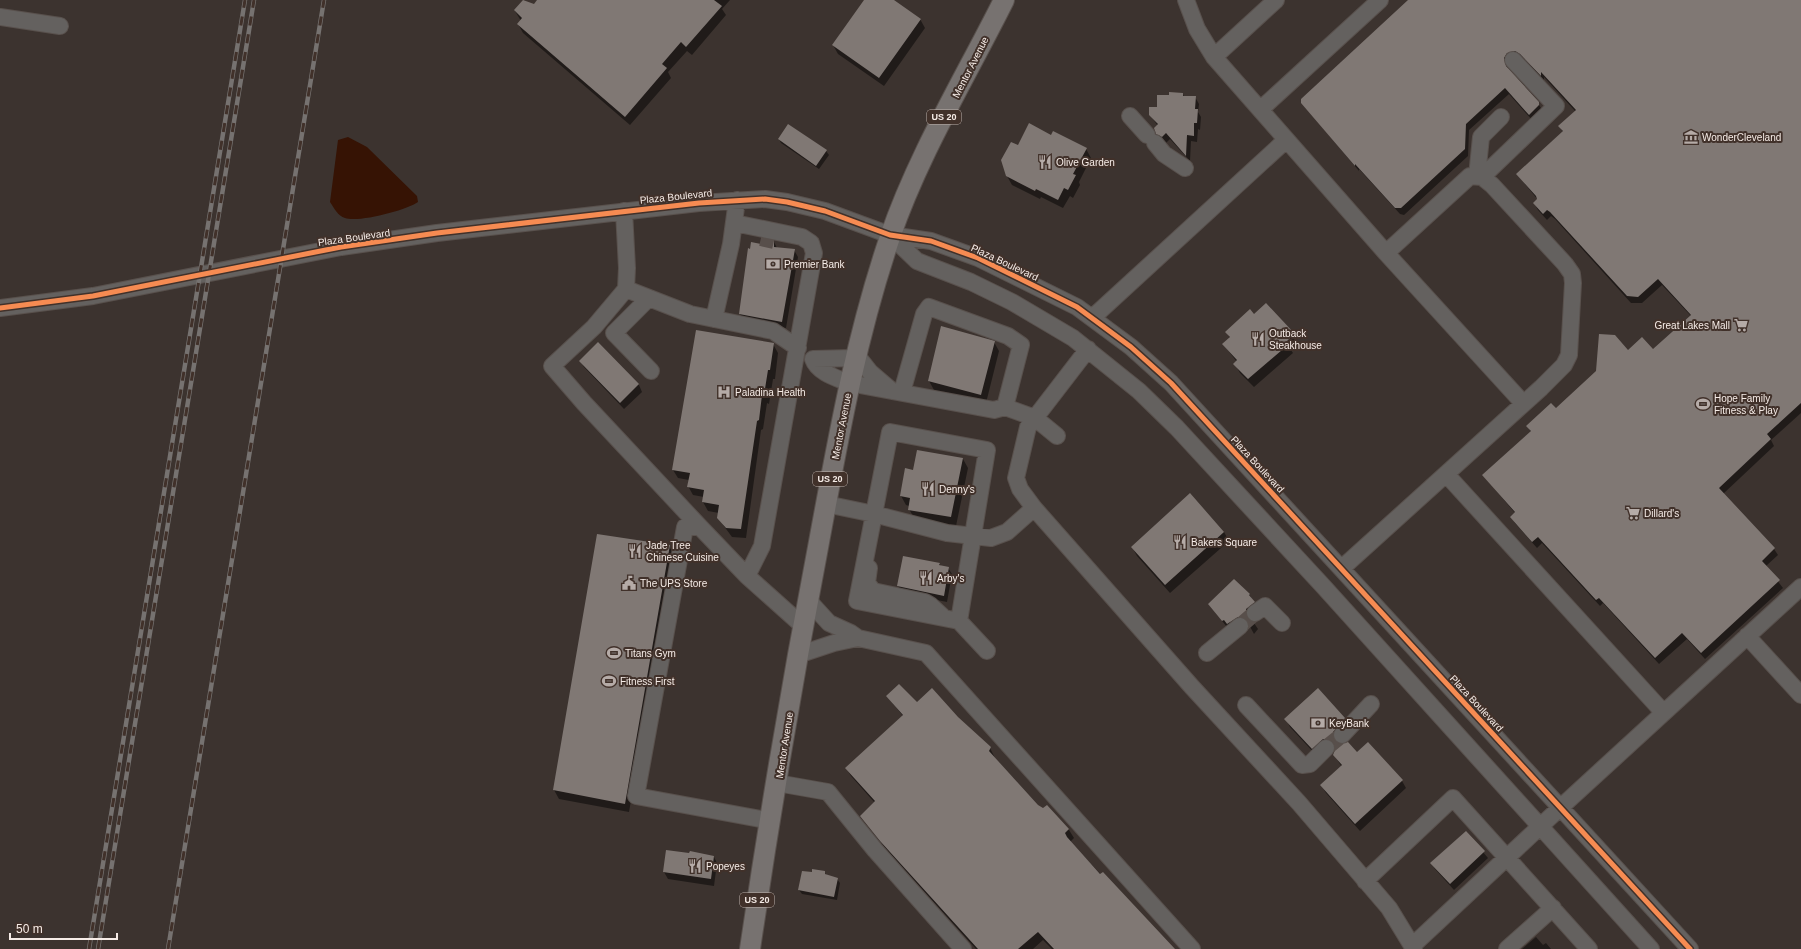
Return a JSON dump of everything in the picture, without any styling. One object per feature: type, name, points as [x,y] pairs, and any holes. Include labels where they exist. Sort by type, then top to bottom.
[{"type":"main road","name":"Mentor Avenue","points":[[750,949],[803,626],[849,383],[866,310],[890,235],[927,150],[1004,0]]},
{"type":"street","points":[[1186,0],[1197,29],[1214,58],[1386,253],[1523,403]]},
{"type":"street","points":[[1214,58],[1276,0]]},
{"type":"street","points":[[1261,110],[1380,0]]},
{"type":"street","points":[[0,17],[60,26]]},
{"type":"street","points":[[1480,176],[1556,106],[1513,60]]},
{"type":"street","points":[[1130,116],[1164,154],[1185,168]]},
{"type":"street","points":[[1480,176],[1481,137],[1500,117]]},
{"type":"street","points":[[1092,318],[1286,140]]},
{"type":"street","points":[[1342,568],[1446,474],[1567,361],[1570,349],[1573,278],[1569,269],[1492,185],[1480,176],[1470,176],[1464,180],[1386,253]]},
{"type":"street","name":"Plaza Boulevard","points":[[0,308],[93,296],[341,247],[444,232],[624,211],[738,200],[765,199],[787,202],[824,211],[890,235],[931,241],[978,258],[1042,289],[1092,318],[1131,347],[1171,383],[1690,949]]},
{"type":"street","points":[[714,319],[738,200]]},
{"type":"street","points":[[624,211],[627,268],[626,289],[594,327],[552,366],[579,398],[747,576],[803,626]]},
{"type":"street","points":[[733,228],[768,240],[803,244],[810,247],[814,252]]},
{"type":"street","points":[[733,228],[802,237],[811,242],[814,252],[762,546],[747,576]]},
{"type":"street","name":"Plaza Boulevard","points":[[890,235],[917,261],[971,282],[1012,302],[1067,334],[1139,391],[1177,428],[1652,949]]},
{"type":"street","points":[[626,289],[690,314],[773,331],[798,348]]},
{"type":"street","points":[[649,298],[614,334],[651,371]]},
{"type":"street","points":[[897,391],[924,314],[929,307],[1008,336],[1021,345],[1006,407]]},
{"type":"street","points":[[1088,350],[1028,426],[1016,478],[1020,489],[1034,508],[1192,687],[1299,803],[1389,908],[1413,948],[1663,712],[1801,587]]},
{"type":"street","points":[[897,391],[870,372],[855,355],[813,359],[819,368],[849,383],[994,410],[1006,407],[1035,418],[1057,436]]},
{"type":"street","points":[[959,621],[987,450],[890,432],[857,601],[959,621],[987,651]]},
{"type":"street","points":[[1446,474],[1663,712]]},
{"type":"street","points":[[826,504],[874,514],[947,533],[991,538],[1007,532],[1034,508]]},
{"type":"street","points":[[700,527],[685,526],[636,796],[771,821]]},
{"type":"street","points":[[808,600],[829,623],[851,633],[858,638],[926,653],[1192,949]]},
{"type":"street","points":[[1255,613],[1265,606],[1282,623]]},
{"type":"street","points":[[1208,653],[1240,626]]},
{"type":"street","points":[[1747,636],[1801,695]]},
{"type":"street","points":[[798,655],[834,643],[858,638]]},
{"type":"street","points":[[1342,734],[1371,704]]},
{"type":"street","points":[[1246,705],[1302,766],[1310,764],[1326,748]]},
{"type":"street","points":[[777,783],[828,792],[876,850],[963,949]]},
{"type":"street","points":[[1365,881],[1453,798],[1589,949]]},
{"type":"street","points":[[1507,949],[1553,908]]},
{"type":"shaded area","points":[[348,137],[367,147],[417,196],[418,202],[404,209],[360,219],[345,218],[338,214],[330,202],[338,140]]},
{"type":"building","points":[[523,0],[534,4],[537,0],[714,0],[722,6],[686,47],[681,42],[662,64],[667,68],[625,117],[517,24],[522,18],[514,10]]},
{"type":"building","points":[[864,0],[894,0],[921,19],[879,78],[832,45]]},
{"type":"building","name":"Great Lakes Mall","points":[[1408,0],[1801,0],[1801,403],[1767,434],[1771,439],[1719,488],[1775,548],[1762,561],[1780,580],[1701,653],[1682,633],[1655,658],[1599,598],[1596,600],[1538,537],[1532,542],[1510,517],[1515,512],[1482,475],[1531,431],[1526,426],[1551,403],[1556,408],[1596,371],[1599,334],[1615,335],[1628,350],[1642,337],[1653,349],[1691,315],[1658,279],[1638,297],[1627,296],[1550,212],[1547,210],[1543,214],[1533,203],[1537,199],[1536,196],[1516,174],[1563,131],[1558,126],[1576,110],[1541,72],[1541,76],[1520,54],[1515,51],[1507,53],[1504,58],[1506,66],[1539,102],[1539,105],[1529,115],[1505,88],[1466,124],[1465,149],[1401,208],[1395,208],[1355,164],[1355,166],[1301,103],[1301,99]]},
{"type":"building","points":[[1169,92],[1183,93],[1183,96],[1196,96],[1195,109],[1198,109],[1197,123],[1194,123],[1194,136],[1187,135],[1186,156],[1166,133],[1162,137],[1156,134],[1154,128],[1158,124],[1149,115],[1149,107],[1157,107],[1157,95],[1169,95]]},
{"type":"building","name":"Olive Garden","points":[[1029,123],[1051,135],[1053,131],[1087,148],[1073,174],[1076,175],[1068,190],[1064,188],[1058,200],[1036,189],[1035,191],[1006,176],[1001,160],[1011,142],[1018,145]]},
{"type":"building","points":[[788,124],[827,150],[816,166],[778,139]]},
{"type":"building","points":[[761,238],[774,241],[774,247],[795,249],[782,322],[739,314],[748,248],[750,249],[751,242],[761,244]]},
{"type":"building","name":"Outback Steakhouse","points":[[1266,303],[1295,334],[1287,341],[1289,344],[1248,379],[1233,364],[1237,360],[1222,344],[1230,337],[1225,332],[1250,309],[1254,314]]},
{"type":"building","points":[[941,326],[995,341],[981,395],[928,381]]},
{"type":"building","points":[[696,330],[774,343],[770,370],[768,370],[764,395],[762,395],[759,420],[757,421],[741,529],[726,528],[717,518],[719,505],[702,502],[704,490],[687,487],[690,473],[672,470]]},
{"type":"building","points":[[598,342],[639,384],[620,403],[579,361]]},
{"type":"building","name":"Denny's","points":[[917,450],[963,458],[951,517],[908,510],[910,498],[900,496],[905,468],[913,470]]},
{"type":"building","points":[[1190,493],[1224,532],[1165,585],[1131,547]]},
{"type":"building","points":[[597,534],[670,545],[625,804],[553,790]]},
{"type":"building","points":[[903,556],[940,563],[939,565],[949,567],[944,596],[897,586]]},
{"type":"building","points":[[1234,579],[1250,594],[1249,595],[1255,602],[1246,609],[1247,618],[1255,622],[1249,628],[1248,620],[1243,617],[1238,617],[1227,624],[1224,620],[1222,621],[1208,604]]},
{"type":"building","points":[[899,684],[917,702],[932,688],[958,717],[991,747],[989,751],[1038,805],[1043,808],[1047,805],[1069,829],[1065,833],[1067,837],[1100,874],[1103,872],[1175,949],[1054,949],[1038,932],[1018,949],[978,949],[880,841],[860,816],[875,801],[845,768],[903,715],[886,696]]},
{"type":"building","points":[[1318,688],[1345,718],[1333,732],[1335,742],[1340,744],[1348,742],[1357,752],[1368,742],[1403,780],[1355,824],[1320,785],[1342,765],[1333,755],[1335,750],[1333,742],[1329,739],[1323,739],[1312,749],[1284,719]]},
{"type":"building","points":[[1466,831],[1485,851],[1450,884],[1430,863]]},
{"type":"building","points":[[666,850],[689,853],[690,851],[714,856],[711,879],[663,872]]},
{"type":"building","points":[[812,869],[825,871],[825,874],[838,878],[834,897],[798,890],[802,871],[812,872]]},
{"type":"tunnel","points":[[761,238],[774,241]]},
{"type":"tunnel","points":[[1240,626],[1255,613]]},
{"type":"tunnel","points":[[1326,748],[1342,735]]},
{"type":"railway","points":[[89,949],[245,0]]},
{"type":"railway","points":[[98,949],[254,0]]},
{"type":"railway","points":[[168,949],[324,0]]},
{"type":"cycle path","points":[[0,308],[93,296],[341,247],[437,233],[699,203],[765,199],[787,202],[825,211],[890,235],[931,241],[978,258],[1077,307],[1131,347],[1171,383],[1690,949]]},
{"type":"place","name":"WonderCleveland","points":[[1691,137]]},
{"type":"place","name":"Olive Garden","points":[[1045,162]]},
{"type":"place","name":"Premier Bank","points":[[773,264]]},
{"type":"place","name":"Great Lakes Mall","points":[[1741,325]]},
{"type":"place","name":"Outback Steakhouse","points":[[1258,339]]},
{"type":"place","name":"Paladina Health","points":[[724,392]]},
{"type":"place","name":"Hope Family Fitness & Play","points":[[1703,404]]},
{"type":"place","name":"Denny's","points":[[928,489]]},
{"type":"place","name":"Dillard's","points":[[1633,513]]},
{"type":"place","name":"Bakers Square","points":[[1180,542]]},
{"type":"place","name":"Jade Tree Chinese Cuisine","points":[[635,551]]},
{"type":"place","name":"Arby's","points":[[926,578]]},
{"type":"place","name":"The UPS Store","points":[[629,583]]},
{"type":"place","name":"Titans Gym","points":[[614,653]]},
{"type":"place","name":"Fitness First","points":[[609,681]]},
{"type":"place","name":"KeyBank","points":[[1318,723]]},
{"type":"place","name":"Popeyes","points":[[695,866]]}]
